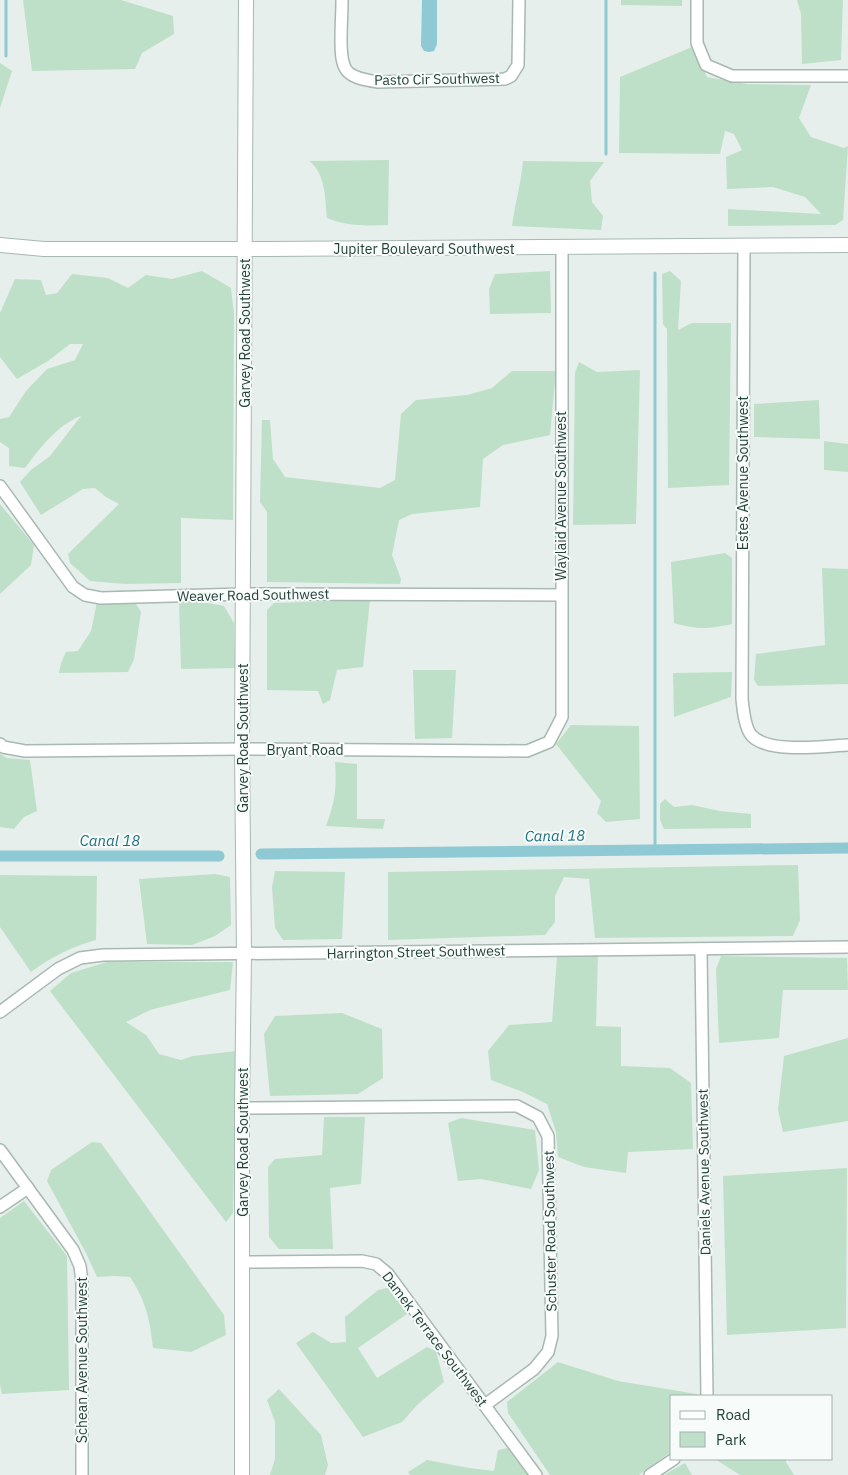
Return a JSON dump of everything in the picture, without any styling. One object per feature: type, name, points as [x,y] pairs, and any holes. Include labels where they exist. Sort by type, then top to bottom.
[{"type":"street","name":"Garvey Road Southwest","points":[[242,1475],[244,954],[242,750],[246,0]]},
{"type":"street","name":"Pasto Cir Southwest","points":[[342,0],[341,62],[348,71],[360,79],[378,82],[505,79],[515,71],[518,65],[519,0]]},
{"type":"street","points":[[697,0],[697,43],[706,64],[732,76],[848,76]]},
{"type":"street","name":"Jupiter Boulevard Southwest","points":[[0,245],[44,250],[848,245]]},
{"type":"street","name":"Estes Avenue Southwest","points":[[744,246],[742,699],[744,718],[752,736],[767,745],[783,747],[848,745]]},
{"type":"street","name":"Waylaid Avenue Southwest","points":[[549,742],[562,717],[562,248]]},
{"type":"street","name":"Weaver Road Southwest","points":[[0,486],[73,587],[85,595],[101,598],[243,594],[561,596]]},
{"type":"street","name":"Bryant Road","points":[[0,744],[2,747],[25,751],[527,751],[549,742]]},
{"type":"street","name":"Harrington Street Southwest","points":[[0,1012],[58,969],[80,958],[103,955],[848,947]]},
{"type":"street","name":"Daniels Avenue Southwest","points":[[701,949],[707,1395]]},
{"type":"street","name":"Schuster Road Southwest","points":[[242,1108],[517,1106],[538,1117],[548,1136],[552,1336],[548,1352],[534,1369],[485,1405]]},
{"type":"street","name":"Schean Avenue Southwest","points":[[0,1150],[73,1250],[80,1266],[82,1282],[82,1475]]},
{"type":"street","points":[[0,1207],[28,1188]]},
{"type":"street","name":"Damek Terrace Southwest","points":[[243,1262],[362,1261],[376,1264],[388,1274],[536,1475]]},
{"type":"street","points":[[650,1475],[672,1460]]},
{"type":"green space","points":[[23,0],[121,0],[173,16],[174,34],[142,53],[135,69],[32,71]]},
{"type":"green space","points":[[621,0],[682,0],[682,6],[621,5]]},
{"type":"green space","points":[[797,0],[843,0],[841,60],[802,64],[801,14]]},
{"type":"green space","points":[[692,47],[707,77],[747,84],[811,85],[799,118],[811,137],[844,148],[848,146],[843,220],[835,225],[728,226],[728,209],[821,214],[805,197],[773,187],[727,189],[726,157],[742,150],[734,134],[725,131],[720,154],[619,153],[620,77]]},
{"type":"green space","points":[[0,63],[12,71],[0,108]]},
{"type":"green space","points":[[389,160],[388,225],[349,224],[327,218],[322,179],[315,166],[309,161]]},
{"type":"green space","points":[[523,161],[604,162],[590,181],[592,202],[603,216],[601,230],[512,226]]},
{"type":"green space","points":[[202,271],[231,288],[234,314],[233,520],[181,518],[181,583],[125,584],[90,581],[70,563],[68,554],[119,504],[95,488],[83,489],[41,515],[20,482],[31,470],[50,456],[81,416],[57,431],[25,468],[9,466],[9,448],[0,442],[0,419],[9,417],[26,391],[47,369],[75,360],[83,344],[70,344],[48,361],[17,379],[0,357],[0,313],[15,279],[41,280],[46,295],[57,293],[72,274],[108,278],[128,288],[146,275],[172,279]]},
{"type":"green space","points":[[550,271],[551,313],[490,314],[489,289],[495,274]]},
{"type":"green space","points":[[670,271],[681,281],[678,330],[692,323],[731,323],[729,485],[668,488],[667,329],[663,324],[662,274]]},
{"type":"green space","points":[[579,362],[597,372],[640,370],[636,524],[573,525],[575,373]]},
{"type":"green space","points":[[512,371],[556,371],[550,435],[503,445],[483,459],[480,507],[412,514],[399,520],[392,555],[401,579],[400,584],[267,582],[267,512],[260,502],[262,420],[270,420],[273,459],[285,477],[380,488],[395,480],[401,414],[416,400],[467,395],[492,388]]},
{"type":"green space","points":[[819,400],[820,439],[754,437],[754,404]]},
{"type":"green space","points":[[824,441],[848,444],[848,472],[824,470]]},
{"type":"green space","points":[[0,504],[34,545],[31,565],[0,594]]},
{"type":"green space","points":[[725,553],[732,558],[732,624],[703,628],[674,623],[671,562]]},
{"type":"green space","points":[[822,568],[848,569],[848,684],[758,686],[754,680],[756,654],[825,645]]},
{"type":"green space","points":[[370,600],[363,667],[337,670],[330,700],[323,704],[318,691],[267,690],[267,610],[274,603]]},
{"type":"green space","points":[[97,602],[135,602],[141,612],[134,659],[128,672],[59,673],[66,652],[78,651],[91,631]]},
{"type":"green space","points":[[179,602],[202,602],[224,606],[234,623],[235,668],[181,669]]},
{"type":"green space","points":[[413,670],[456,670],[452,738],[415,739]]},
{"type":"green space","points":[[732,672],[731,697],[674,717],[673,673]]},
{"type":"green space","points":[[571,725],[639,726],[640,819],[606,822],[597,813],[601,801],[556,744]]},
{"type":"green space","points":[[0,754],[7,758],[30,760],[37,811],[24,817],[14,829],[0,827]]},
{"type":"green space","points":[[335,762],[357,764],[357,819],[385,819],[383,829],[326,826],[335,795]]},
{"type":"green space","points":[[665,799],[674,807],[692,805],[720,811],[751,814],[751,828],[664,829],[660,820],[660,804]]},
{"type":"green space","points":[[798,865],[800,920],[793,936],[595,938],[589,879],[564,877],[555,896],[555,922],[545,935],[388,940],[388,872]]},
{"type":"green space","points":[[275,871],[345,872],[342,939],[283,940],[275,928],[272,887]]},
{"type":"green space","points":[[215,874],[230,877],[231,925],[215,936],[192,945],[147,944],[139,879]]},
{"type":"green space","points":[[0,875],[97,876],[96,940],[62,953],[31,972],[0,927]]},
{"type":"green space","points":[[598,955],[596,1026],[621,1027],[621,1066],[670,1068],[691,1083],[693,1149],[628,1152],[626,1173],[584,1167],[558,1157],[556,1132],[547,1104],[523,1092],[491,1080],[488,1051],[509,1025],[552,1022],[557,957]]},
{"type":"green space","points":[[721,956],[847,958],[848,990],[783,990],[779,1038],[719,1043],[716,969]]},
{"type":"green space","points":[[107,962],[233,962],[230,990],[150,1010],[126,1022],[146,1035],[159,1054],[181,1060],[193,1056],[236,1051],[233,1213],[226,1222],[50,991],[71,973]]},
{"type":"green space","points":[[342,1013],[382,1029],[383,1078],[358,1094],[270,1096],[264,1034],[275,1016]]},
{"type":"green space","points":[[848,1038],[848,1121],[783,1132],[778,1110],[784,1056]]},
{"type":"green space","points":[[324,1117],[365,1117],[361,1184],[330,1188],[333,1249],[279,1249],[269,1237],[268,1167],[275,1159],[322,1155]]},
{"type":"green space","points":[[461,1118],[535,1130],[539,1170],[531,1189],[481,1179],[458,1181],[448,1123]]},
{"type":"green space","points":[[92,1142],[101,1143],[224,1315],[226,1335],[191,1352],[153,1348],[146,1311],[140,1294],[130,1277],[97,1277],[47,1181],[51,1170]]},
{"type":"green space","points":[[847,1168],[846,1328],[727,1335],[723,1176]]},
{"type":"green space","points":[[24,1201],[67,1256],[69,1390],[2,1394],[0,1385],[0,1218]]},
{"type":"green space","points":[[391,1287],[407,1314],[358,1348],[377,1378],[427,1347],[436,1351],[444,1382],[417,1405],[402,1422],[363,1437],[296,1343],[313,1332],[331,1343],[346,1342],[345,1317],[378,1290]]},
{"type":"green space","points":[[558,1362],[618,1381],[697,1394],[670,1395],[670,1452],[639,1475],[550,1475],[508,1413],[507,1402]]},
{"type":"green space","points":[[279,1389],[321,1435],[328,1465],[325,1475],[270,1475],[275,1459],[275,1422],[267,1400]]},
{"type":"green space","points":[[508,1448],[528,1475],[410,1475],[408,1472],[427,1460],[494,1471],[498,1450]]},
{"type":"green space","points":[[717,1460],[786,1460],[794,1475],[740,1475]]},
{"type":"green space","points":[[685,1463],[692,1475],[664,1475]]},
{"type":"water","points":[[422,0],[437,0],[437,44],[434,51],[429,52],[424,51],[421,46]]},
{"type":"waterway","points":[[6,0],[6,56]]},
{"type":"waterway","points":[[606,0],[606,154]]},
{"type":"waterway","points":[[655,273],[655,850]]},
{"type":"waterway","name":"Canal 18","points":[[261,854],[848,848]]},
{"type":"waterway","name":"Canal 18","points":[[0,856],[219,856]]}]
